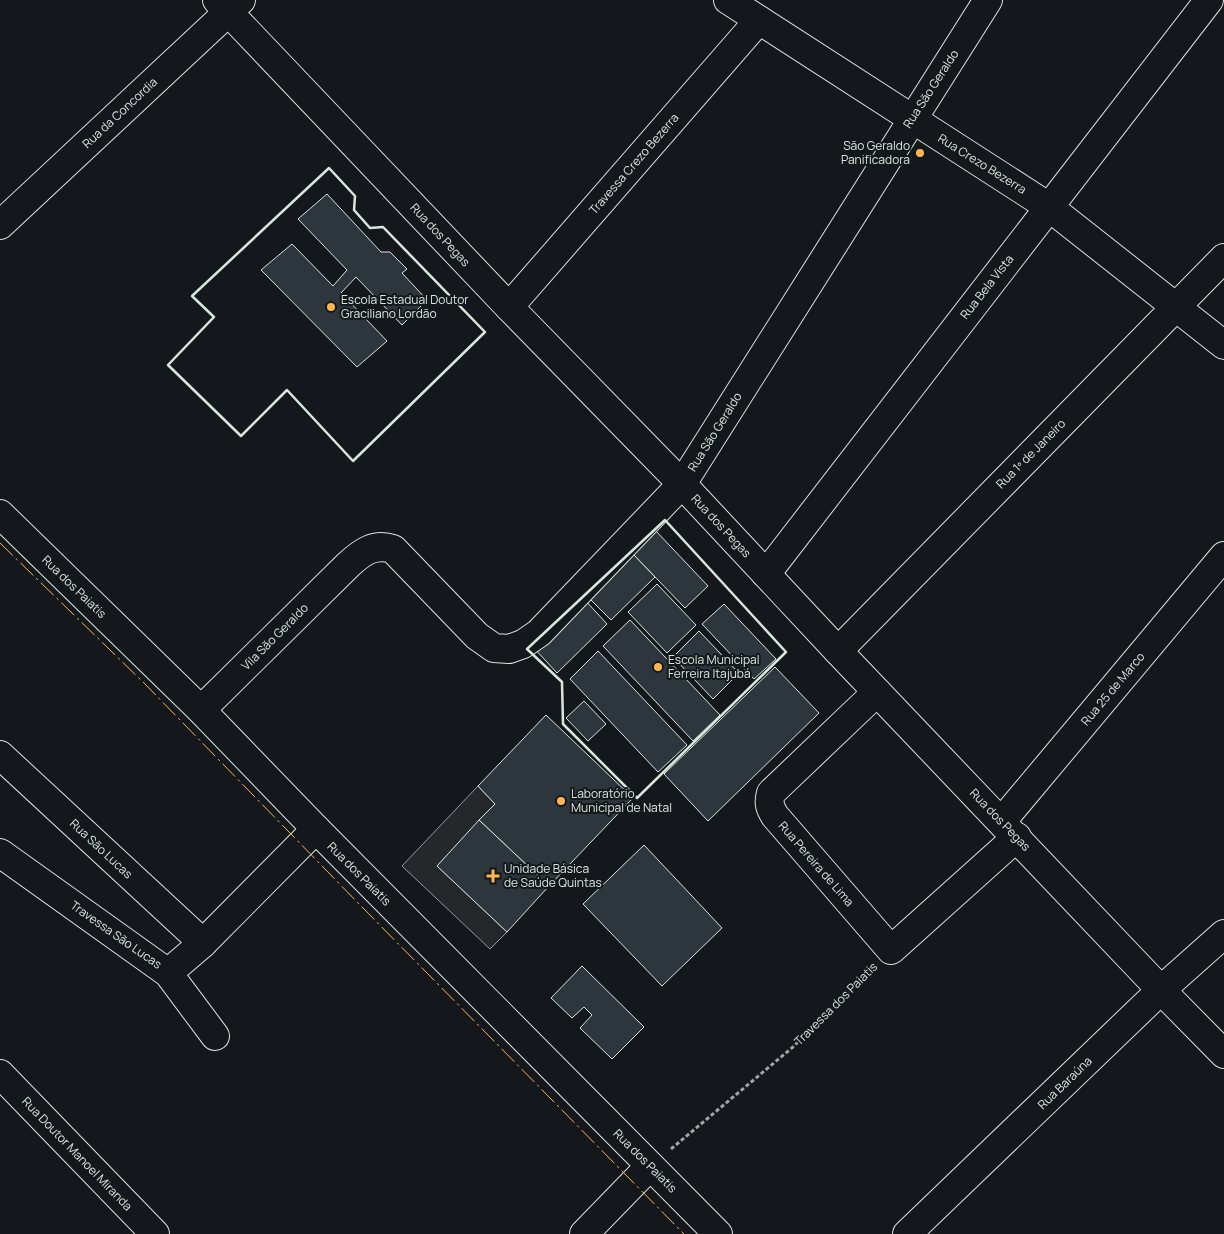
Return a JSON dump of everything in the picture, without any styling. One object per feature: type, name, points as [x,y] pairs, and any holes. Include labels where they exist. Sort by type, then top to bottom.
[{"type":"street","name":"Rua Crezo Bezerra","points":[[728,0],[912,120],[1049,206],[1224,345]]},
{"type":"street","name":"Rua São Geraldo","points":[[348,564],[362,552],[374,547],[384,546],[393,549],[477,636],[494,648],[509,649],[523,644],[539,632],[682,484],[988,0]]},
{"type":"street","name":"Rua Bela Vista","points":[[766,574],[1209,0]]},
{"type":"street","name":"Rua da Concordia","points":[[0,225],[229,4]]},
{"type":"street","name":"Rua dos Pegas","points":[[229,4],[509,307],[682,484],[877,692],[1224,1054]]},
{"type":"street","name":"Travessa Crezo Bezerra","points":[[509,307],[759,20]]},
{"type":"street","name":"Rua 1º de Janeiro","points":[[838,650],[1224,258]]},
{"type":"street","name":"Rua dos Paiatis","points":[[0,514],[202,710],[316,829],[718,1234]]},
{"type":"street","name":"Rua 25 de Marco","points":[[1010,829],[1224,556]]},
{"type":"street","name":"Vila São Geraldo","points":[[202,710],[348,564]]},
{"type":"street","name":"Rua Pereira de Lima","points":[[877,692],[771,793],[769,801],[770,809],[775,816],[891,950]]},
{"type":"street","name":"Rua São Lucas","points":[[0,755],[203,943]]},
{"type":"street","points":[[168,973],[203,943],[316,829]]},
{"type":"street","points":[[891,950],[1010,829]]},
{"type":"street","name":"Travessa São Lucas","points":[[0,853],[168,973],[215,1036]]},
{"type":"street","name":"Rua Baraúna","points":[[907,1234],[1161,990],[1224,934]]},
{"type":"street","name":"Rua Doutor Manoel Miranda","points":[[0,1074],[148,1232]]},
{"type":"street","points":[[584,1234],[650,1166]]},
{"type":"path","name":"Travessa dos Paiatis","points":[[650,1166],[793,1047],[891,950]]},
{"type":"shaded area","points":[[478,786],[495,804],[437,866],[507,932],[490,949],[402,866]]},
{"type":"building","points":[[327,194],[381,252],[390,252],[407,269],[402,273],[427,300],[402,325],[356,277],[341,293],[387,341],[357,367],[261,270],[292,244],[333,286],[347,270],[298,219]]},
{"type":"building","points":[[654,529],[708,586],[685,608],[631,552]]},
{"type":"building","points":[[631,552],[655,577],[611,620],[586,595]]},
{"type":"building","points":[[657,584],[696,625],[667,653],[628,612]]},
{"type":"building","points":[[584,599],[607,624],[557,673],[533,647]]},
{"type":"building","points":[[724,604],[776,659],[754,679],[702,624]]},
{"type":"building","points":[[630,620],[720,715],[693,741],[603,646]]},
{"type":"building","points":[[699,631],[739,673],[713,699],[673,657]]},
{"type":"building","points":[[598,651],[687,745],[658,772],[570,679]]},
{"type":"building","points":[[775,667],[819,713],[708,821],[664,774]]},
{"type":"building","points":[[584,701],[606,724],[588,741],[566,718]]},
{"type":"building","name":"Laboratório Municipal de Natal","points":[[546,715],[633,798],[549,886],[479,820],[495,804],[478,786]]},
{"type":"building","name":"Unidade Básica de Saúde Quintas","points":[[479,820],[549,886],[507,932],[437,866]]},
{"type":"building","points":[[644,845],[722,928],[662,986],[583,904]]},
{"type":"building","points":[[582,966],[644,1027],[612,1059],[580,1028],[592,1015],[584,1007],[572,1018],[551,998]]},
{"type":"wall","points":[[329,168],[355,196],[354,210],[370,228],[383,227],[485,332],[353,461],[287,390],[241,436],[168,365],[214,317],[192,296],[329,168]]},
{"type":"wall","points":[[665,520],[786,652],[637,798],[563,724],[562,682],[527,649],[665,520]]},
{"type":"power","points":[[0,543],[145,684],[684,1234]]},
{"type":"place","name":"São Geraldo Panificadora","points":[[920,153]]},
{"type":"place","name":"Escola Estadual Doutor Graciliano Lordão","points":[[331,307]]},
{"type":"place","name":"Escola Municipal Ferreira Itajubá","points":[[658,667]]},
{"type":"place","name":"Laboratório Municipal de Natal","points":[[561,801]]},
{"type":"place","name":"Unidade Básica de Saúde Quintas","points":[[493,876]]}]
